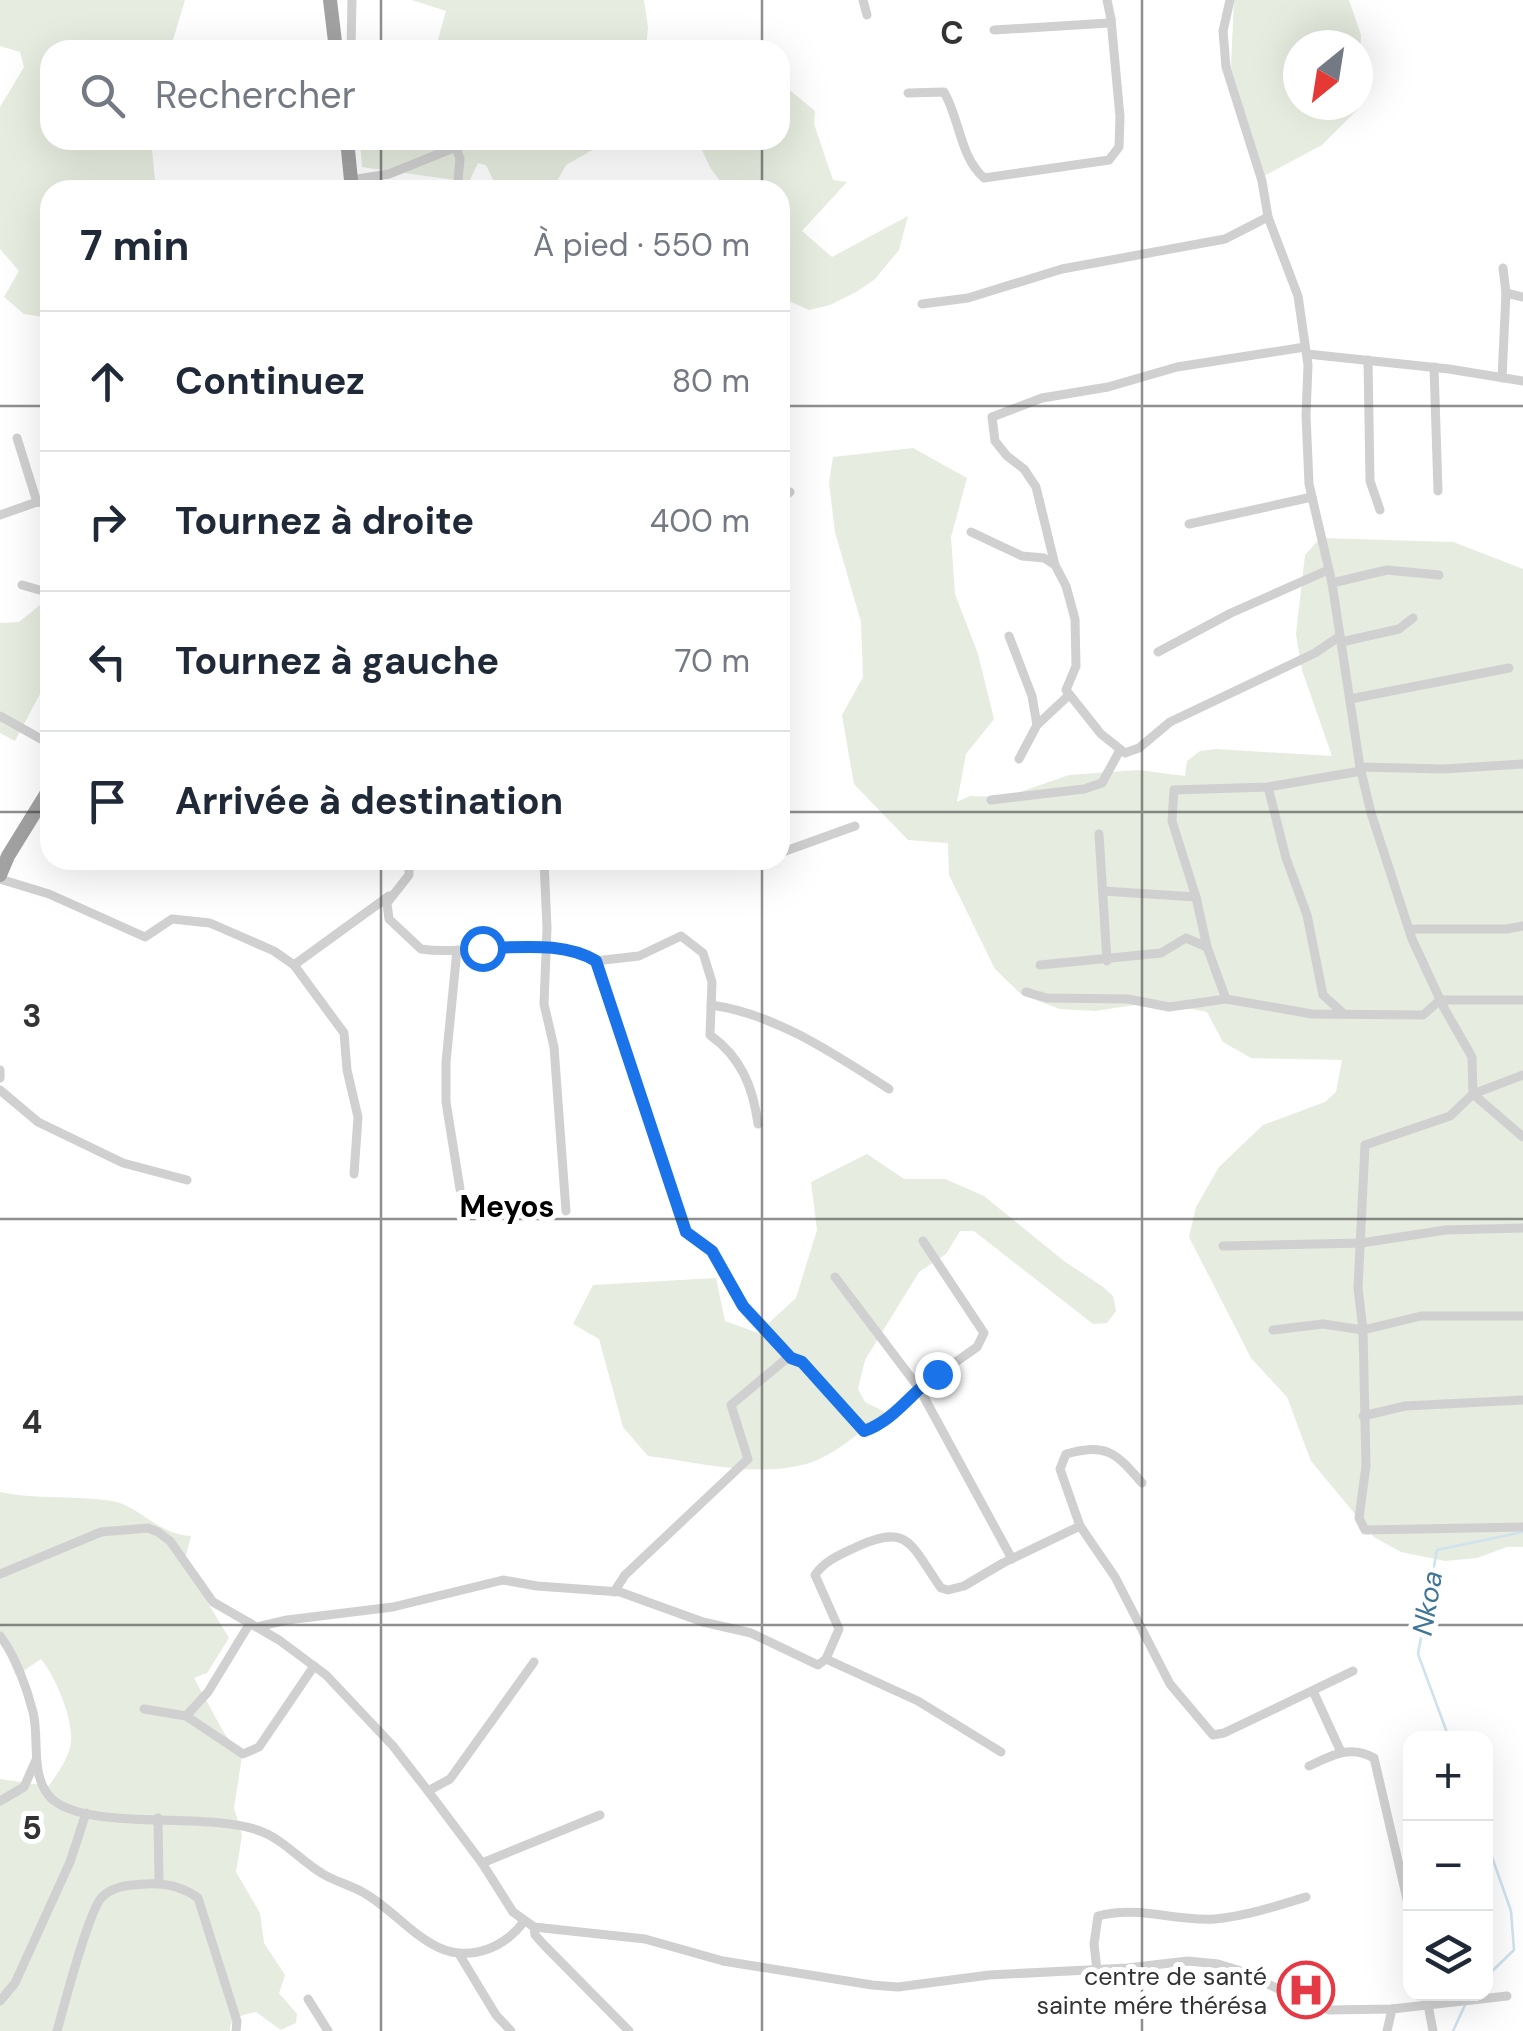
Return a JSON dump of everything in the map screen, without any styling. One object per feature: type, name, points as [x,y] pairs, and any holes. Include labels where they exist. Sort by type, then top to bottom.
[{"type":"highway","points":[[330,0],[335,40]]},
{"type":"highway","points":[[348,150],[351,180]]},
{"type":"highway","points":[[0,877],[4,854],[40,802]]},
{"type":"street","points":[[350,40],[352,0]]},
{"type":"street","points":[[862,0],[867,15]]},
{"type":"street","points":[[908,93],[944,92],[957,131],[984,178],[1109,160],[1118,147],[1120,116],[1107,0]]},
{"type":"street","points":[[1230,0],[1223,31],[1226,67],[1262,181],[1268,217],[1298,296],[1306,350],[1312,497],[1332,584],[1360,769],[1371,813],[1408,929],[1440,1000],[1472,1057],[1473,1094],[1523,1137]]},
{"type":"street","points":[[994,30],[1097,25],[1111,18]]},
{"type":"street","points":[[369,180],[449,150]]},
{"type":"street","points":[[457,150],[458,180]]},
{"type":"street","points":[[922,304],[968,298],[1062,269],[1225,239],[1268,217]]},
{"type":"street","points":[[1502,378],[1504,268]]},
{"type":"street","points":[[1506,293],[1523,297]]},
{"type":"street","points":[[1412,618],[1399,629],[1341,639],[1170,722],[1132,753],[1120,750],[1101,734],[1066,690],[1076,666],[1075,619],[1036,488],[1024,469],[995,441],[992,417],[1042,398],[1108,387],[1177,367],[1306,350],[1523,381]]},
{"type":"street","points":[[1368,360],[1370,481],[1380,510]]},
{"type":"street","points":[[1434,367],[1438,492]]},
{"type":"street","points":[[17,438],[37,502]]},
{"type":"street","points":[[1190,524],[1312,497]]},
{"type":"street","points":[[0,515],[40,502]]},
{"type":"street","points":[[971,532],[1022,556],[1044,558],[1056,565]]},
{"type":"street","points":[[1158,652],[1231,613],[1328,570]]},
{"type":"street","points":[[1332,584],[1387,570],[1440,575]]},
{"type":"street","points":[[22,585],[40,591]]},
{"type":"street","points":[[1009,636],[1032,696],[1037,725]]},
{"type":"street","points":[[1350,699],[1509,668]]},
{"type":"street","points":[[1019,759],[1037,725],[1069,695]]},
{"type":"street","points":[[0,716],[40,738]]},
{"type":"street","points":[[991,800],[1084,789],[1102,783],[1120,750]]},
{"type":"street","points":[[1226,999],[1172,821],[1174,790],[1268,787],[1360,769],[1523,764]]},
{"type":"street","points":[[1268,787],[1286,858],[1307,915],[1323,995],[1344,1014]]},
{"type":"street","points":[[790,849],[855,826]]},
{"type":"street","points":[[1099,834],[1107,961]]},
{"type":"street","points":[[294,965],[391,894],[408,870]]},
{"type":"street","points":[[544,870],[544,1004],[554,1047],[566,1211]]},
{"type":"street","points":[[0,877],[145,936],[172,919],[210,923],[274,951],[294,965],[344,1033],[347,1070],[358,1117],[354,1174]]},
{"type":"street","points":[[1102,891],[1196,897]]},
{"type":"street","points":[[391,894],[387,903],[389,919],[421,949],[546,948],[585,954],[596,961],[639,956],[681,936],[703,953],[712,982],[710,1035],[730,1050],[754,1097],[758,1124]]},
{"type":"street","points":[[1408,929],[1523,926]]},
{"type":"street","points":[[1040,966],[1161,953],[1186,938],[1207,946]]},
{"type":"street","points":[[457,950],[446,1102],[460,1189]]},
{"type":"street","points":[[596,961],[686,1232],[712,1251],[743,1306],[791,1358],[802,1362],[864,1431],[903,1406],[919,1388],[976,1347],[984,1333],[922,1241]]},
{"type":"street","points":[[1026,992],[1047,998],[1128,999],[1169,1007],[1226,999],[1312,1014],[1423,1015],[1440,1000],[1523,1000]]},
{"type":"street","points":[[711,1005],[741,1010],[800,1036],[888,1089]]},
{"type":"street","points":[[0,1070],[0,1078]]},
{"type":"street","points":[[1523,1075],[1473,1094],[1450,1116],[1365,1144],[1358,1288],[1363,1330],[1366,1466],[1360,1518],[1366,1530],[1523,1527]]},
{"type":"street","points":[[0,1090],[38,1122],[122,1164],[187,1180]]},
{"type":"street","points":[[1223,1246],[1361,1243],[1446,1230],[1523,1228]]},
{"type":"street","points":[[835,1277],[919,1388],[1012,1559]]},
{"type":"street","points":[[1273,1330],[1323,1324],[1363,1330],[1421,1316],[1523,1316]]},
{"type":"street","points":[[614,1592],[625,1575],[748,1460],[731,1405],[791,1358]]},
{"type":"street","points":[[1364,1416],[1405,1406],[1523,1400]]},
{"type":"street","points":[[1142,1483],[1107,1449],[1092,1447],[1066,1454],[1060,1470],[1080,1526],[1115,1577],[1170,1684],[1214,1735],[1224,1734],[1353,1672]]},
{"type":"street","points":[[186,1716],[208,1692],[254,1625],[392,1607],[503,1580],[614,1592],[751,1634],[818,1665],[826,1659],[839,1629],[814,1575],[822,1565],[845,1552],[876,1537],[899,1536],[912,1545],[941,1588],[948,1590],[964,1586],[1080,1526]]},
{"type":"street","points":[[0,1574],[88,1536],[148,1528],[170,1541],[213,1602],[314,1666],[392,1746],[482,1863],[513,1912],[534,1927],[645,1939],[722,1961],[872,1985],[898,1987],[989,1974],[1188,1962],[1218,1964],[1328,2010],[1392,2009],[1417,2001]]},
{"type":"street","points":[[0,1636],[33,1710],[36,1760],[47,1794],[60,1805],[86,1813],[262,1831],[323,1874],[365,1893],[424,1940],[459,1954],[496,1946],[524,1922]]},
{"type":"street","points":[[826,1659],[918,1701],[1001,1752]]},
{"type":"street","points":[[428,1790],[450,1779],[534,1662]]},
{"type":"street","points":[[144,1709],[186,1716],[243,1754],[259,1747],[314,1666]]},
{"type":"street","points":[[1313,1691],[1341,1752]]},
{"type":"street","points":[[1309,1766],[1341,1752],[1363,1752],[1374,1758],[1410,1911]]},
{"type":"street","points":[[0,1801],[24,1787],[36,1760]]},
{"type":"street","points":[[0,2001],[15,1983],[70,1862],[86,1813]]},
{"type":"street","points":[[482,1863],[600,1814]]},
{"type":"street","points":[[158,1818],[159,1883]]},
{"type":"street","points":[[56,2031],[90,1922],[102,1897],[119,1886],[159,1883],[186,1890],[198,1898],[237,2021],[236,2031]]},
{"type":"street","points":[[1098,1970],[1094,1944],[1098,1916],[1117,1911],[1212,1919],[1306,1898]]},
{"type":"street","points":[[534,1927],[535,1935],[545,1946],[629,2031]]},
{"type":"street","points":[[459,1954],[509,2030]]},
{"type":"street","points":[[1493,1996],[1508,1996]]},
{"type":"street","points":[[308,1999],[328,2031]]},
{"type":"street","points":[[1427,2001],[1432,2031]]},
{"type":"street","points":[[1387,2031],[1392,2009]]},
{"type":"shaded area","points":[[0,0],[185,0],[173,40],[40,40],[40,150],[152,150],[155,180],[40,180],[40,316],[24,314],[4,297],[19,271],[0,249],[0,107],[24,67],[20,52],[0,46]]},
{"type":"shaded area","points":[[412,0],[644,0],[647,40],[438,40],[446,11]]},
{"type":"shaded area","points":[[1234,0],[1349,0],[1359,30],[1283,30],[1283,120],[1347,120],[1322,145],[1264,176],[1231,67]]},
{"type":"shaded area","points":[[790,90],[815,111],[814,124],[833,180],[847,182],[802,231],[832,257],[908,216],[899,250],[875,279],[856,292],[809,310],[790,301],[790,180],[719,180],[702,150],[790,150]]},
{"type":"shaded area","points":[[361,150],[592,150],[566,165],[558,180],[493,180],[486,165],[478,163],[470,180],[362,167]]},
{"type":"shaded area","points":[[913,448],[967,478],[951,537],[955,594],[978,654],[994,719],[966,754],[957,802],[970,796],[1006,797],[1069,775],[1138,770],[1185,776],[1187,761],[1200,751],[1216,749],[1332,756],[1302,670],[1296,634],[1305,555],[1320,538],[1453,542],[1523,569],[1523,1547],[1445,1561],[1401,1552],[1374,1537],[1311,1461],[1287,1397],[1251,1358],[1189,1237],[1196,1207],[1219,1167],[1263,1125],[1325,1102],[1336,1092],[1342,1060],[1251,1058],[1223,1042],[1207,1012],[1155,1002],[1095,1011],[1060,1009],[1022,995],[995,969],[949,875],[948,843],[908,840],[854,784],[842,715],[863,677],[861,622],[835,532],[829,483],[833,457]]},
{"type":"shaded area","points":[[40,605],[40,694],[15,741],[0,733],[0,623],[19,622]]},
{"type":"shaded area","points":[[867,1154],[904,1179],[945,1179],[984,1196],[1064,1261],[1103,1287],[1113,1296],[1116,1311],[1107,1323],[1093,1324],[974,1231],[960,1231],[946,1254],[919,1272],[865,1360],[858,1389],[865,1402],[885,1412],[848,1442],[806,1464],[767,1470],[648,1456],[623,1427],[599,1339],[573,1324],[593,1285],[716,1278],[725,1321],[758,1333],[796,1298],[817,1230],[811,1182]]},
{"type":"shaded area","points":[[0,1492],[112,1501],[168,1530],[191,1536],[184,1563],[229,1638],[207,1673],[194,1678],[224,1733],[242,1756],[234,1808],[242,1835],[236,1872],[260,1913],[264,1943],[285,1975],[279,1993],[297,2014],[296,2023],[281,2030],[256,2012],[235,2019],[230,2031],[0,2031],[0,1779],[49,1786],[71,1741],[65,1705],[46,1666],[41,1659],[16,1676],[0,1638]]},
{"type":"waterway","name":"Nkoa","points":[[1446,1731],[1418,1654],[1437,1550],[1523,1532]]},
{"type":"waterway","name":"Nkoa","points":[[1493,1860],[1511,1911],[1514,1950],[1493,1970]]},
{"type":"waterway","name":"Nkoa","points":[[1453,2031],[1465,2005]]},
{"type":"place","name":"centre de santé sainte mére thérésa","points":[[1306,1990]]},
{"type":"district","name":"Meyos","points":[[507,1207]]},
{"type":"route","points":[[482,948],[546,948],[585,954],[596,961],[686,1232],[712,1251],[743,1306],[791,1358],[802,1362],[864,1431],[903,1406],[937,1374]]}]
